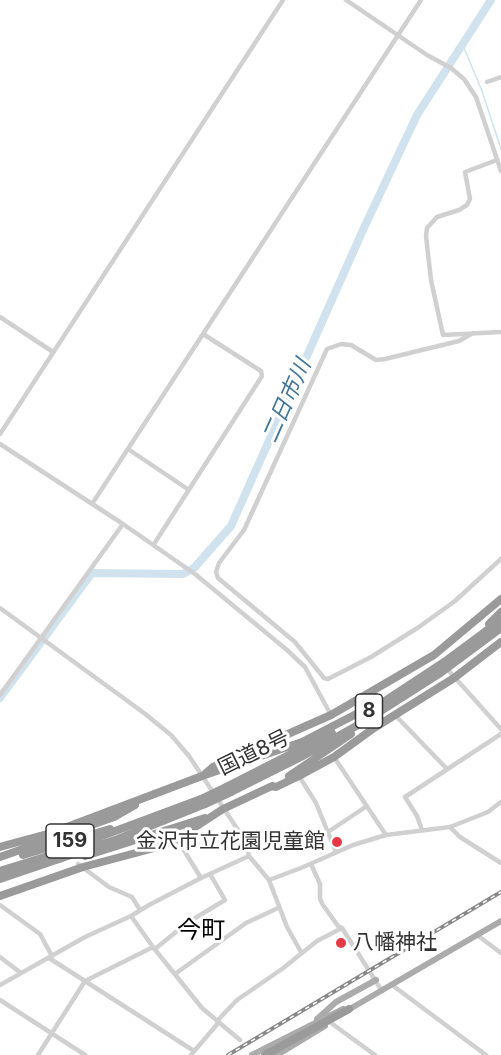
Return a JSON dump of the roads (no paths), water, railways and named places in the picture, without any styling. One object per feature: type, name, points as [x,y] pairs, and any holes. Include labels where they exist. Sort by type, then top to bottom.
[{"type":"highway","points":[[202,776],[213,767],[331,715],[436,657],[501,599]]},
{"type":"highway","points":[[462,648],[501,612]]},
{"type":"highway","name":"国道8号","points":[[229,789],[372,709],[501,620]]},
{"type":"highway","name":"国道8号","points":[[0,879],[118,839],[301,757],[367,720],[438,674],[501,628]]},
{"type":"highway","points":[[272,786],[276,787],[334,757],[451,674],[501,642]]},
{"type":"highway","points":[[0,847],[42,838],[202,776],[302,742],[366,709],[372,709]]},
{"type":"highway","points":[[0,896],[80,866],[132,855],[177,839],[223,809],[272,786],[306,766],[365,724],[367,720]]},
{"type":"highway","points":[[0,859],[114,817],[129,810],[142,799]]},
{"type":"highway","name":"国道8号","points":[[0,871],[203,801]]},
{"type":"highway","name":"8","points":[[40,866],[44,868],[213,817]]},
{"type":"highway","name":"159","points":[[0,859],[47,848],[129,822],[140,823]]},
{"type":"highway","name":"159","points":[[0,884],[21,877],[24,871]]},
{"type":"highway","points":[[264,1055],[349,1009]]},
{"type":"main road","points":[[252,1055],[312,1023],[343,1009],[349,1009],[501,921]]},
{"type":"main road","points":[[312,1023],[336,1002],[376,980]]},
{"type":"main road","points":[[277,1055],[346,1014],[349,1009]]},
{"type":"street","points":[[0,434],[283,0]]},
{"type":"street","points":[[346,0],[427,55],[451,68],[464,79],[476,97],[501,171]]},
{"type":"street","points":[[92,504],[421,0]]},
{"type":"street","points":[[487,82],[501,78]]},
{"type":"street","points":[[497,160],[465,172],[470,199],[467,205],[459,210],[436,217],[427,228],[427,251],[443,335],[501,332]]},
{"type":"street","points":[[0,316],[53,352]]},
{"type":"street","points":[[473,333],[459,341],[376,360],[351,345],[341,344],[327,349],[244,530],[219,563],[216,572],[218,578],[295,642],[328,680],[363,662],[419,627],[455,601],[501,559]]},
{"type":"street","points":[[154,544],[262,376],[261,371],[203,334]]},
{"type":"street","points":[[0,444],[154,544],[195,574],[287,650],[304,667],[331,715]]},
{"type":"street","points":[[128,449],[189,490]]},
{"type":"street","points":[[0,695],[123,524]]},
{"type":"street","points":[[0,608],[171,735],[189,756],[246,842],[249,856],[269,880],[278,908],[301,952]]},
{"type":"street","points":[[451,674],[501,729]]},
{"type":"street","points":[[395,715],[447,769]]},
{"type":"street","points":[[422,830],[405,796],[501,734]]},
{"type":"street","points":[[334,757],[386,835]]},
{"type":"street","points":[[299,776],[316,803],[336,852]]},
{"type":"street","points":[[269,880],[336,852],[386,835],[450,827],[488,812],[501,802]]},
{"type":"street","points":[[328,832],[368,806]]},
{"type":"street","points":[[450,827],[460,837],[501,863]]},
{"type":"street","points":[[177,839],[201,878]]},
{"type":"street","points":[[0,985],[85,937],[249,856]]},
{"type":"street","points":[[311,864],[320,884],[320,899],[323,905],[338,926],[342,928],[382,991]]},
{"type":"street","points":[[80,866],[109,887],[132,897],[140,910]]},
{"type":"street","points":[[38,1055],[85,981],[154,948],[187,923],[225,900],[210,874]]},
{"type":"street","points":[[0,905],[40,934],[51,957],[193,1053],[237,999],[282,969],[317,941],[342,928]]},
{"type":"street","points":[[175,974],[246,923],[278,908]]},
{"type":"street","points":[[131,916],[202,1008],[240,1040]]},
{"type":"street","points":[[477,935],[501,952]]},
{"type":"street","points":[[0,957],[21,973]]},
{"type":"street","points":[[392,985],[486,1055]]},
{"type":"street","points":[[0,1000],[85,1055]]},
{"type":"street","points":[[331,1023],[375,1055]]},
{"type":"waterway","name":"二日市川","points":[[0,698],[92,573],[183,574],[194,568],[231,526],[417,115],[491,0]]},
{"type":"waterway","points":[[462,43],[482,91],[501,149]]},
{"type":"railway","points":[[228,1055],[501,892]]},
{"type":"place","name":"金沢市立花園児童館","points":[[337,842]]},
{"type":"place","name":"八幡神社","points":[[341,943]]},
{"type":"district","name":"今町","points":[[201,931]]}]
